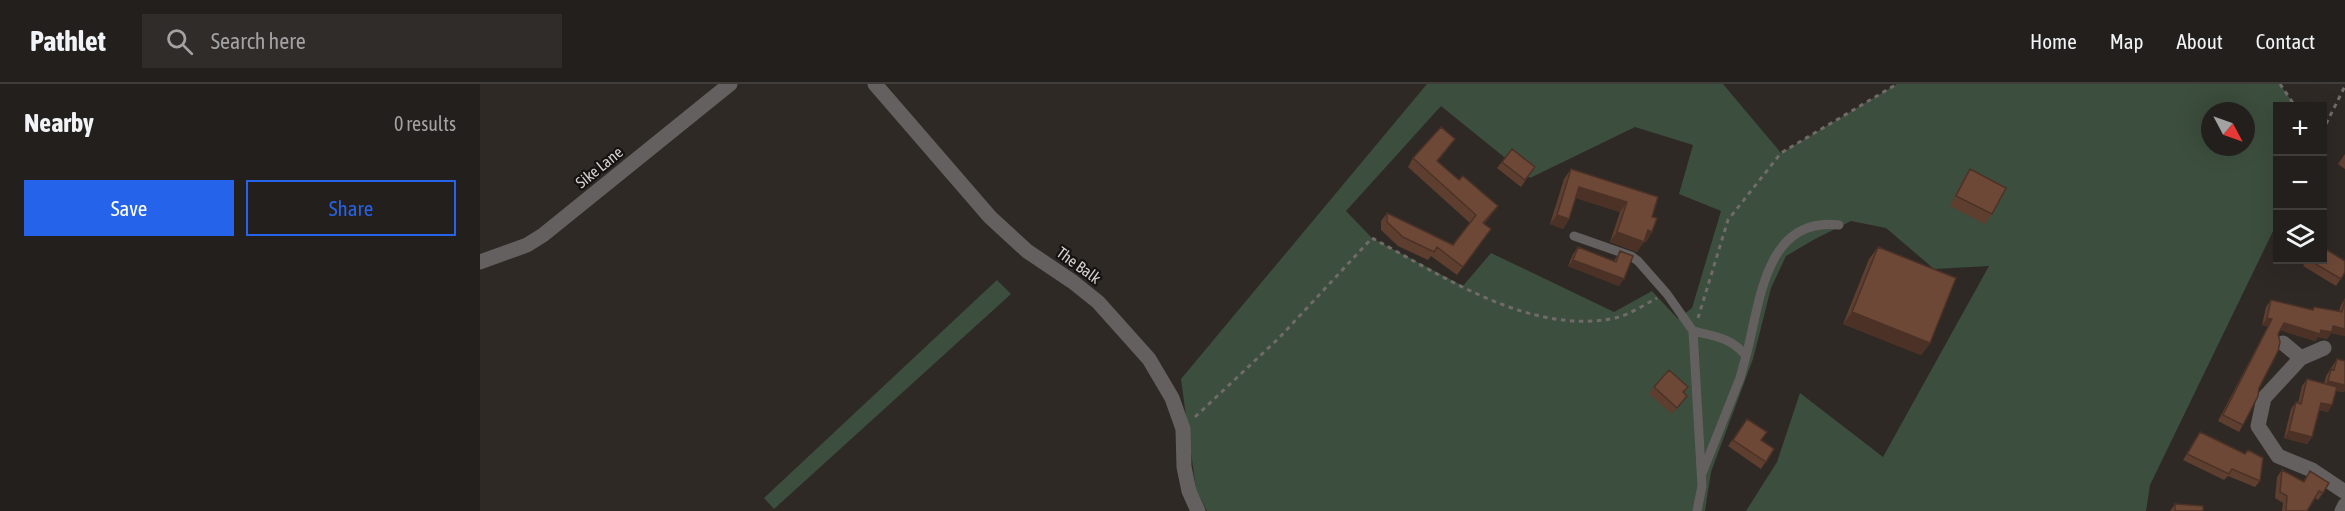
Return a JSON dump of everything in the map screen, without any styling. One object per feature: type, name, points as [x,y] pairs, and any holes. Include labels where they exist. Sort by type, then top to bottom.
[{"type":"street","name":"Sike Lane","points":[[480,262],[527,245],[543,236],[730,84]]},
{"type":"street","name":"The Balk","points":[[875,84],[990,217],[1027,251],[1073,282],[1116,320],[1149,359],[1172,398],[1182,429],[1184,467],[1189,491],[1197,511]]},
{"type":"street","points":[[2283,343],[2301,358]]},
{"type":"street","points":[[2324,348],[2301,358],[2264,398],[2258,426],[2278,456],[2312,470],[2345,492]]},
{"type":"street","points":[[2342,511],[2345,505]]},
{"type":"lane","points":[[1702,474],[1740,378],[1758,300],[1767,271],[1779,249],[1794,234],[1809,227],[1826,224],[1839,225]]},
{"type":"lane","points":[[1575,236],[1631,256],[1638,261],[1667,294],[1694,331],[1702,474],[1697,511]]},
{"type":"lane","points":[[1694,331],[1730,340],[1746,356]]},
{"type":"path","points":[[1694,331],[1728,220],[1781,153],[1897,84]]},
{"type":"path","points":[[2280,84],[2292,102]]},
{"type":"path","points":[[2327,122],[2345,86]]},
{"type":"path","points":[[1182,429],[1279,338],[1372,238],[1482,296],[1516,310],[1570,321],[1617,318],[1667,294]]},
{"type":"green space","points":[[1427,84],[1723,84],[1781,153],[1897,84],[2280,84],[2292,102],[2273,102],[2273,231],[2150,485],[2146,511],[1746,511],[1777,462],[1800,393],[1883,457],[1989,266],[1934,269],[1886,228],[1851,221],[1786,256],[1771,288],[1753,359],[1711,472],[1705,511],[1207,511],[1196,489],[1181,379]],"holes":[[[1441,106],[1530,178],[1635,127],[1693,145],[1679,194],[1721,211],[1692,308],[1678,319],[1652,291],[1614,312],[1491,253],[1463,286],[1372,238],[1346,211]]]},
{"type":"green space","points":[[997,280],[1011,294],[774,509],[764,498]]},
{"type":"building","points":[[1441,127],[1455,139],[1437,161],[1459,180],[1463,176],[1498,206],[1483,223],[1491,229],[1463,267],[1437,247],[1434,252],[1403,237],[1387,222],[1387,213],[1453,245],[1476,215],[1413,158]]},
{"type":"building","points":[[1512,149],[1535,167],[1525,180],[1502,162]]},
{"type":"building","points":[[1571,169],[1658,197],[1652,217],[1657,218],[1652,232],[1648,230],[1644,242],[1617,232],[1627,202],[1579,187],[1569,219],[1557,215]]},
{"type":"building","points":[[1970,169],[2006,188],[1992,214],[1956,196]]},
{"type":"building","points":[[1578,247],[1616,262],[1620,251],[1633,256],[1624,279],[1573,260]]},
{"type":"building","points":[[1878,247],[1956,278],[1930,343],[1852,312]]},
{"type":"building","points":[[2327,250],[2345,261],[2345,272],[2341,279],[2316,264],[2327,264]]},
{"type":"building","points":[[2345,299],[2345,329],[2333,326],[2332,332],[2321,330],[2320,334],[2284,323],[2278,334],[2280,342],[2278,351],[2243,425],[2223,415],[2272,319],[2267,318],[2271,300],[2313,310],[2314,307],[2342,312]]},
{"type":"building","points":[[2337,359],[2345,361],[2345,385],[2328,381]]},
{"type":"building","points":[[1669,370],[1688,387],[1683,392],[1687,396],[1677,408],[1654,387]]},
{"type":"building","points":[[2307,379],[2337,387],[2332,405],[2321,403],[2312,437],[2289,431],[2296,402],[2301,404]]},
{"type":"building","points":[[1747,419],[1767,432],[1761,440],[1774,449],[1766,462],[1733,440]]},
{"type":"building","points":[[2200,432],[2245,454],[2248,450],[2263,458],[2260,481],[2232,469],[2229,474],[2187,454]]},
{"type":"building","points":[[2282,470],[2304,482],[2310,471],[2329,483],[2323,493],[2319,491],[2307,511],[2286,511],[2287,496],[2280,492]]},
{"type":"building","points":[[2175,504],[2203,506],[2203,511],[2175,511]]}]
